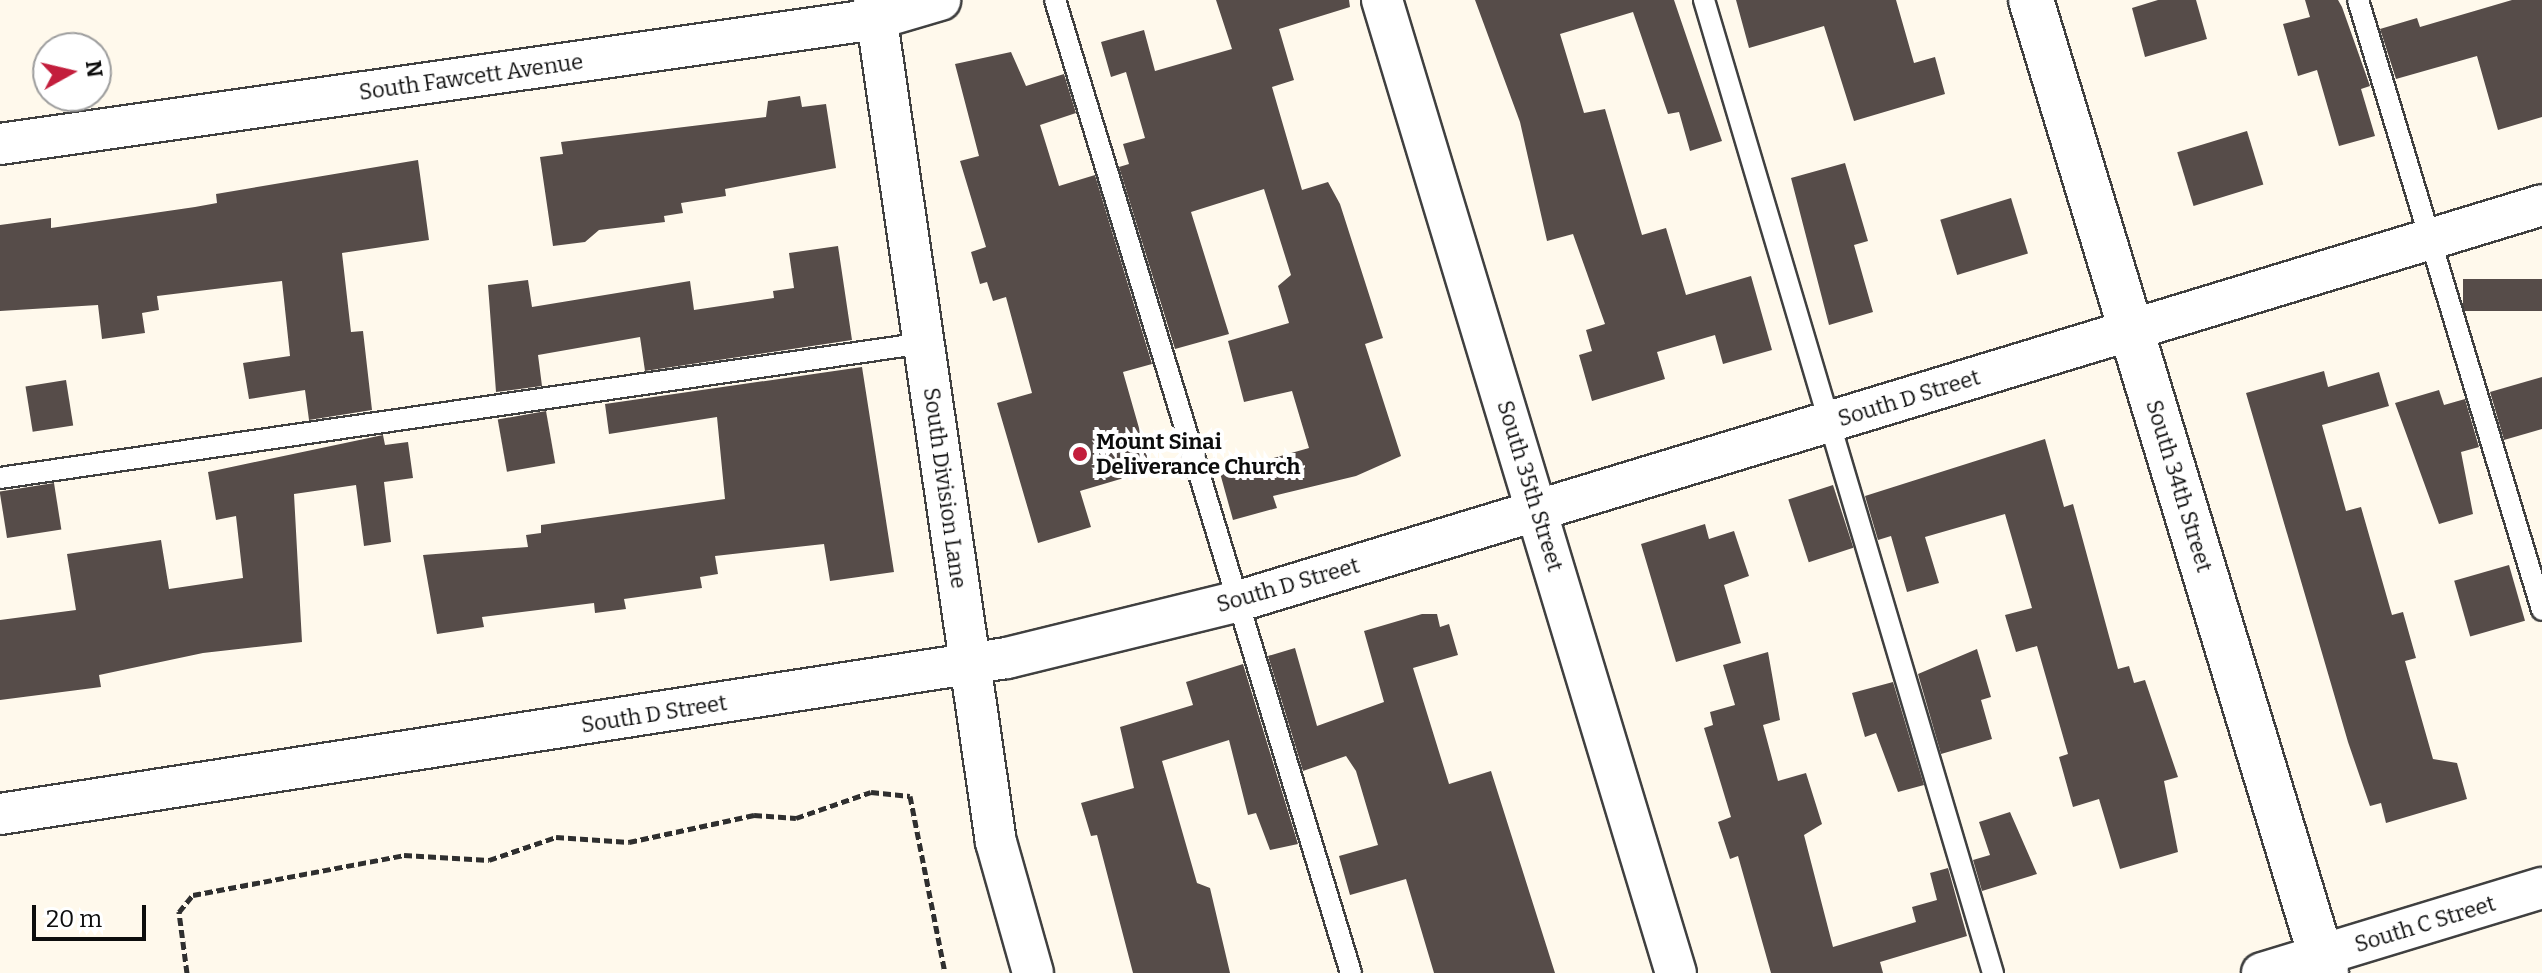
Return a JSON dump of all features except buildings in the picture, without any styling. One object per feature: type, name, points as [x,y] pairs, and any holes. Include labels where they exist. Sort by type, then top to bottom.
[{"type":"street","name":"South Fawcett Avenue","points":[[0,144],[940,0]]},
{"type":"street","name":"South 35th Street","points":[[1382,0],[1676,973]]},
{"type":"street","name":"South 34th Street","points":[[2031,0],[2324,964]]},
{"type":"street","name":"South Division Lane","points":[[875,10],[996,842],[1033,973]]},
{"type":"street","name":"South D Street","points":[[0,814],[972,666],[1239,601],[2542,205]]},
{"type":"street","name":"South C Street","points":[[2262,973],[2324,964],[2542,888]]},
{"type":"lane","points":[[1055,0],[1351,973]]},
{"type":"lane","points":[[1704,0],[1993,973]]},
{"type":"lane","points":[[2358,0],[2542,610]]},
{"type":"lane","points":[[0,478],[924,343]]},
{"type":"path","points":[[187,973],[179,912],[193,895],[404,855],[489,860],[556,837],[629,842],[754,815],[796,818],[871,792],[910,796],[945,973]]},
{"type":"place","name":"Mount Sinai Deliverance Church","points":[[1080,454]]}]
